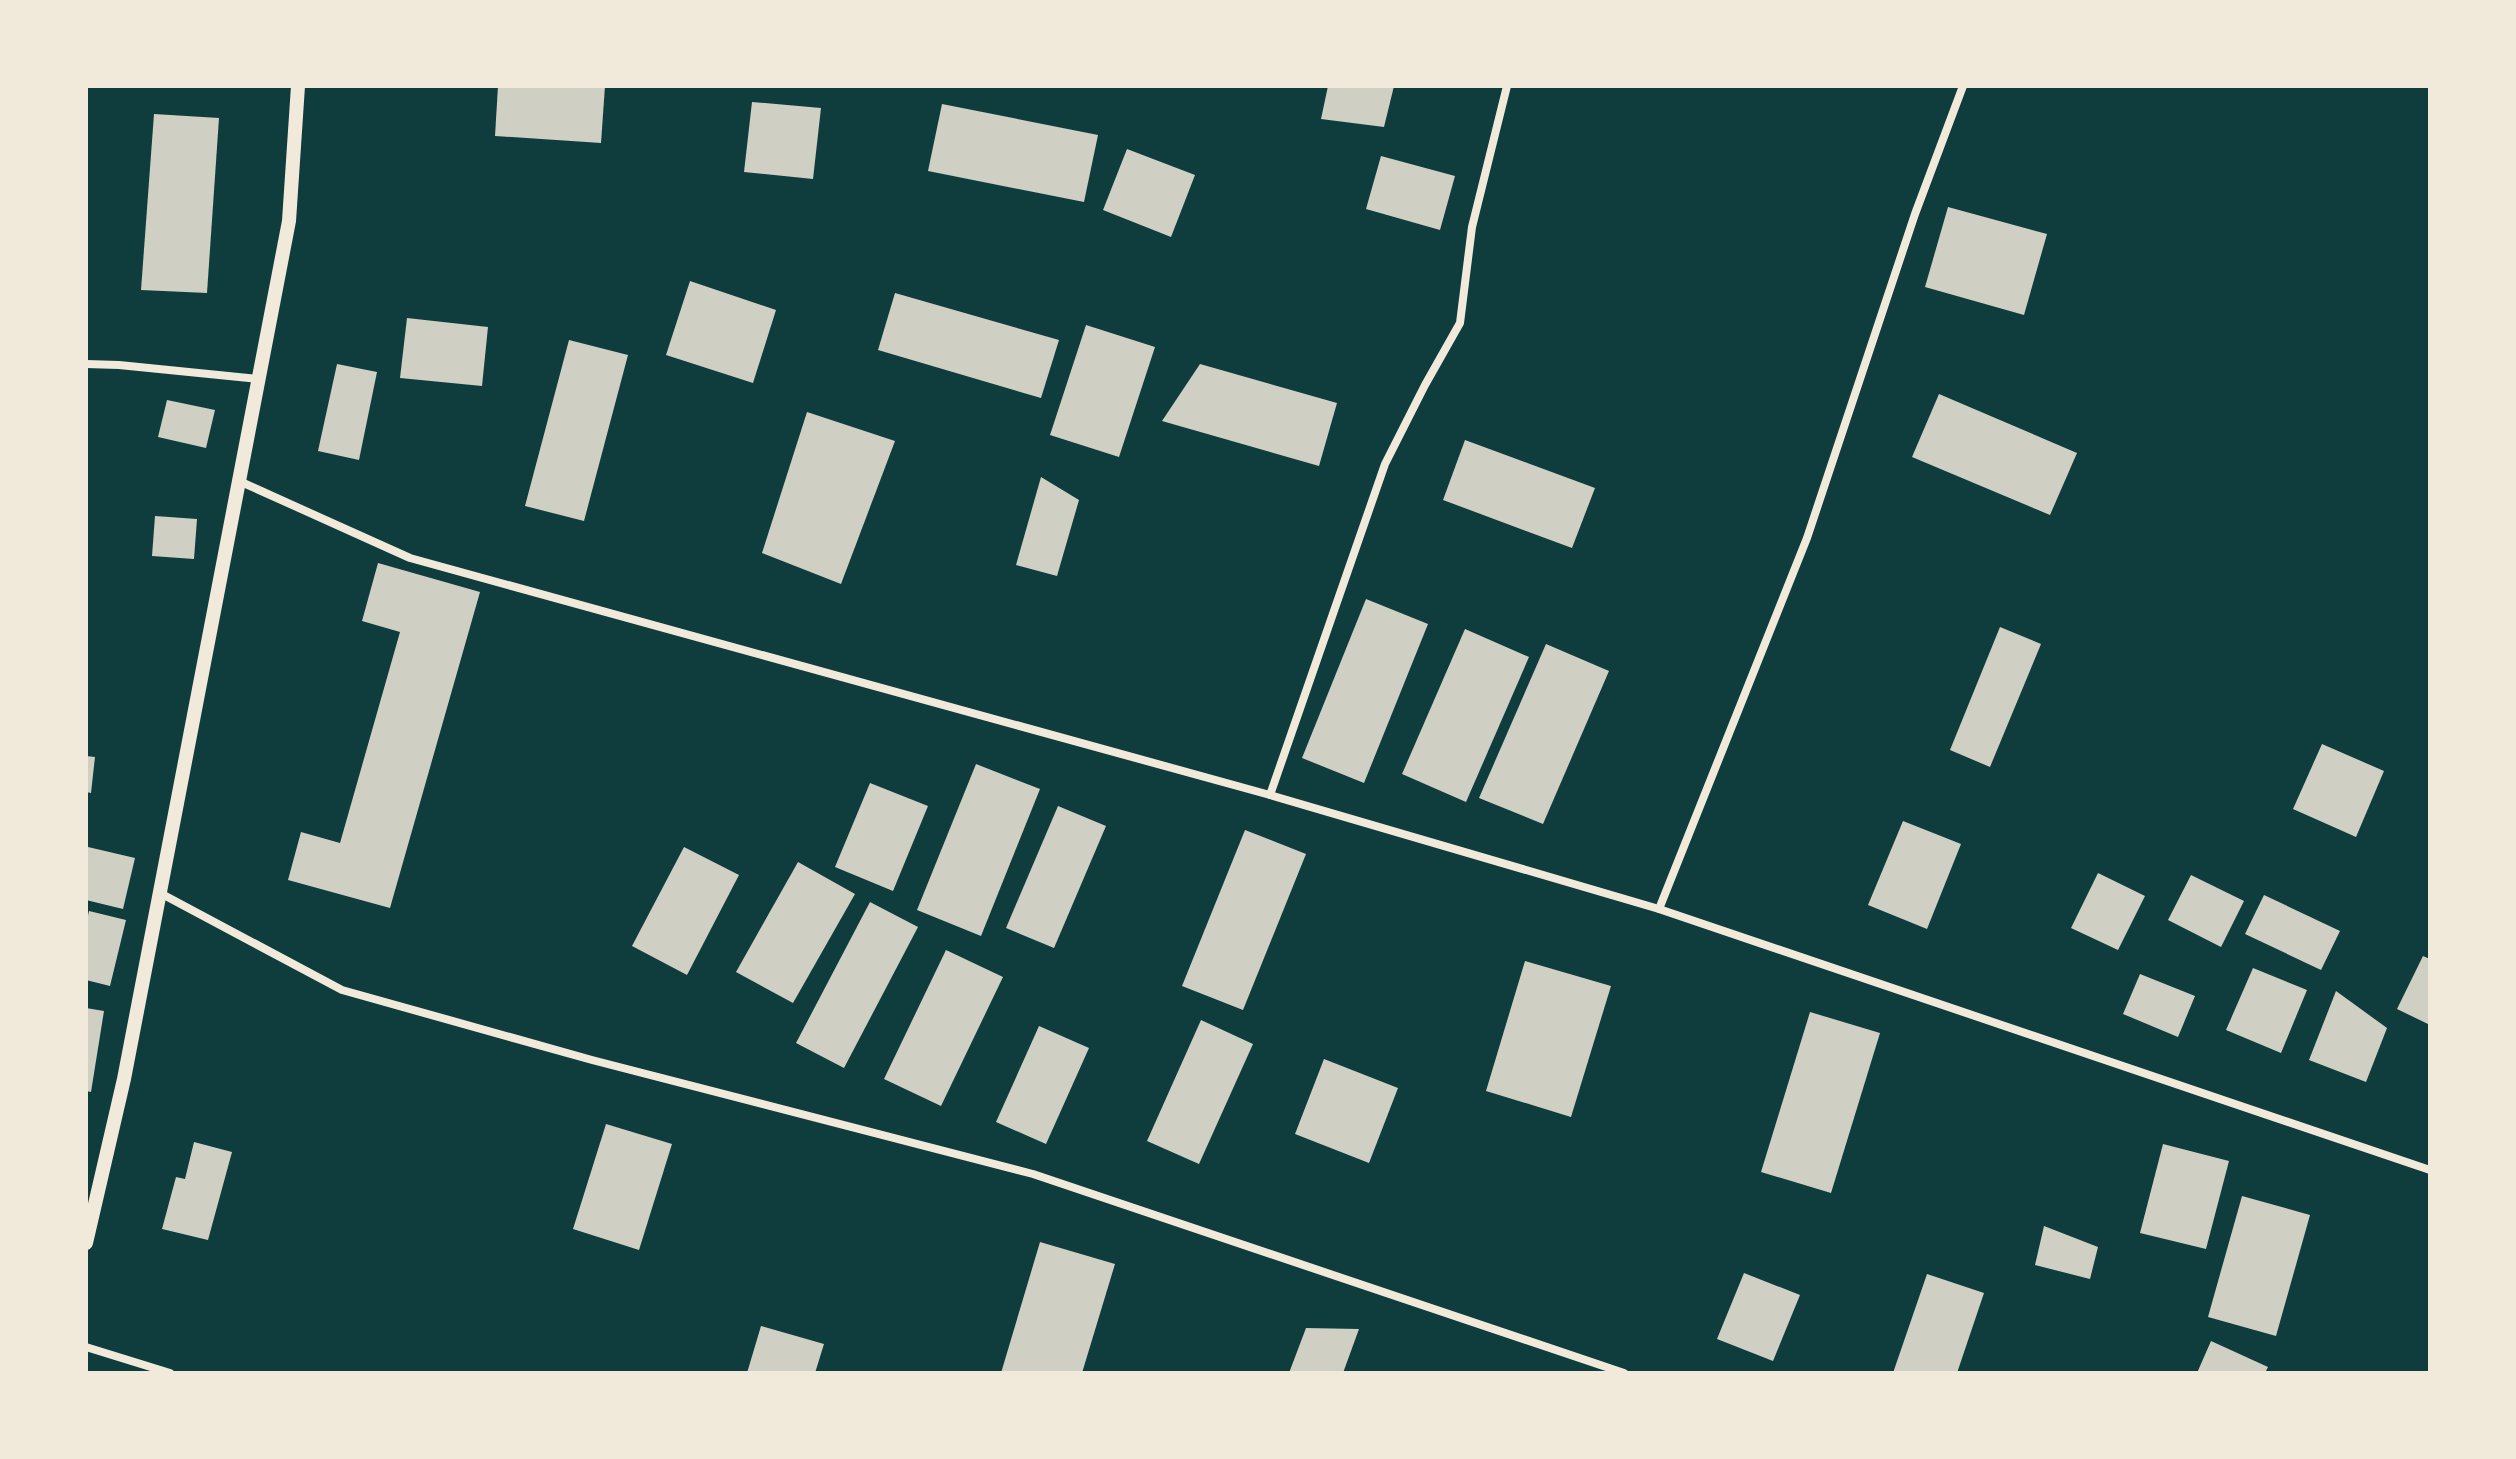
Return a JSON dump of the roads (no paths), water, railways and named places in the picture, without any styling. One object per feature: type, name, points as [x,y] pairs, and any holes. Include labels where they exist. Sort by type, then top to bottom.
[{"type":"street","points":[[86,1243],[124,1079],[289,221],[298,86]]},
{"type":"street","points":[[1270,795],[1385,464],[1460,323],[1472,227],[1507,86]]},
{"type":"street","points":[[1659,909],[1807,538],[1915,214],[1963,86]]},
{"type":"street","points":[[86,364],[258,379]]},
{"type":"street","points":[[239,481],[410,558],[1270,795],[1659,909],[2430,1170]]},
{"type":"street","points":[[160,893],[342,990],[592,1060],[1033,1174],[1624,1373]]},
{"type":"street","points":[[86,1347],[170,1373]]}]
